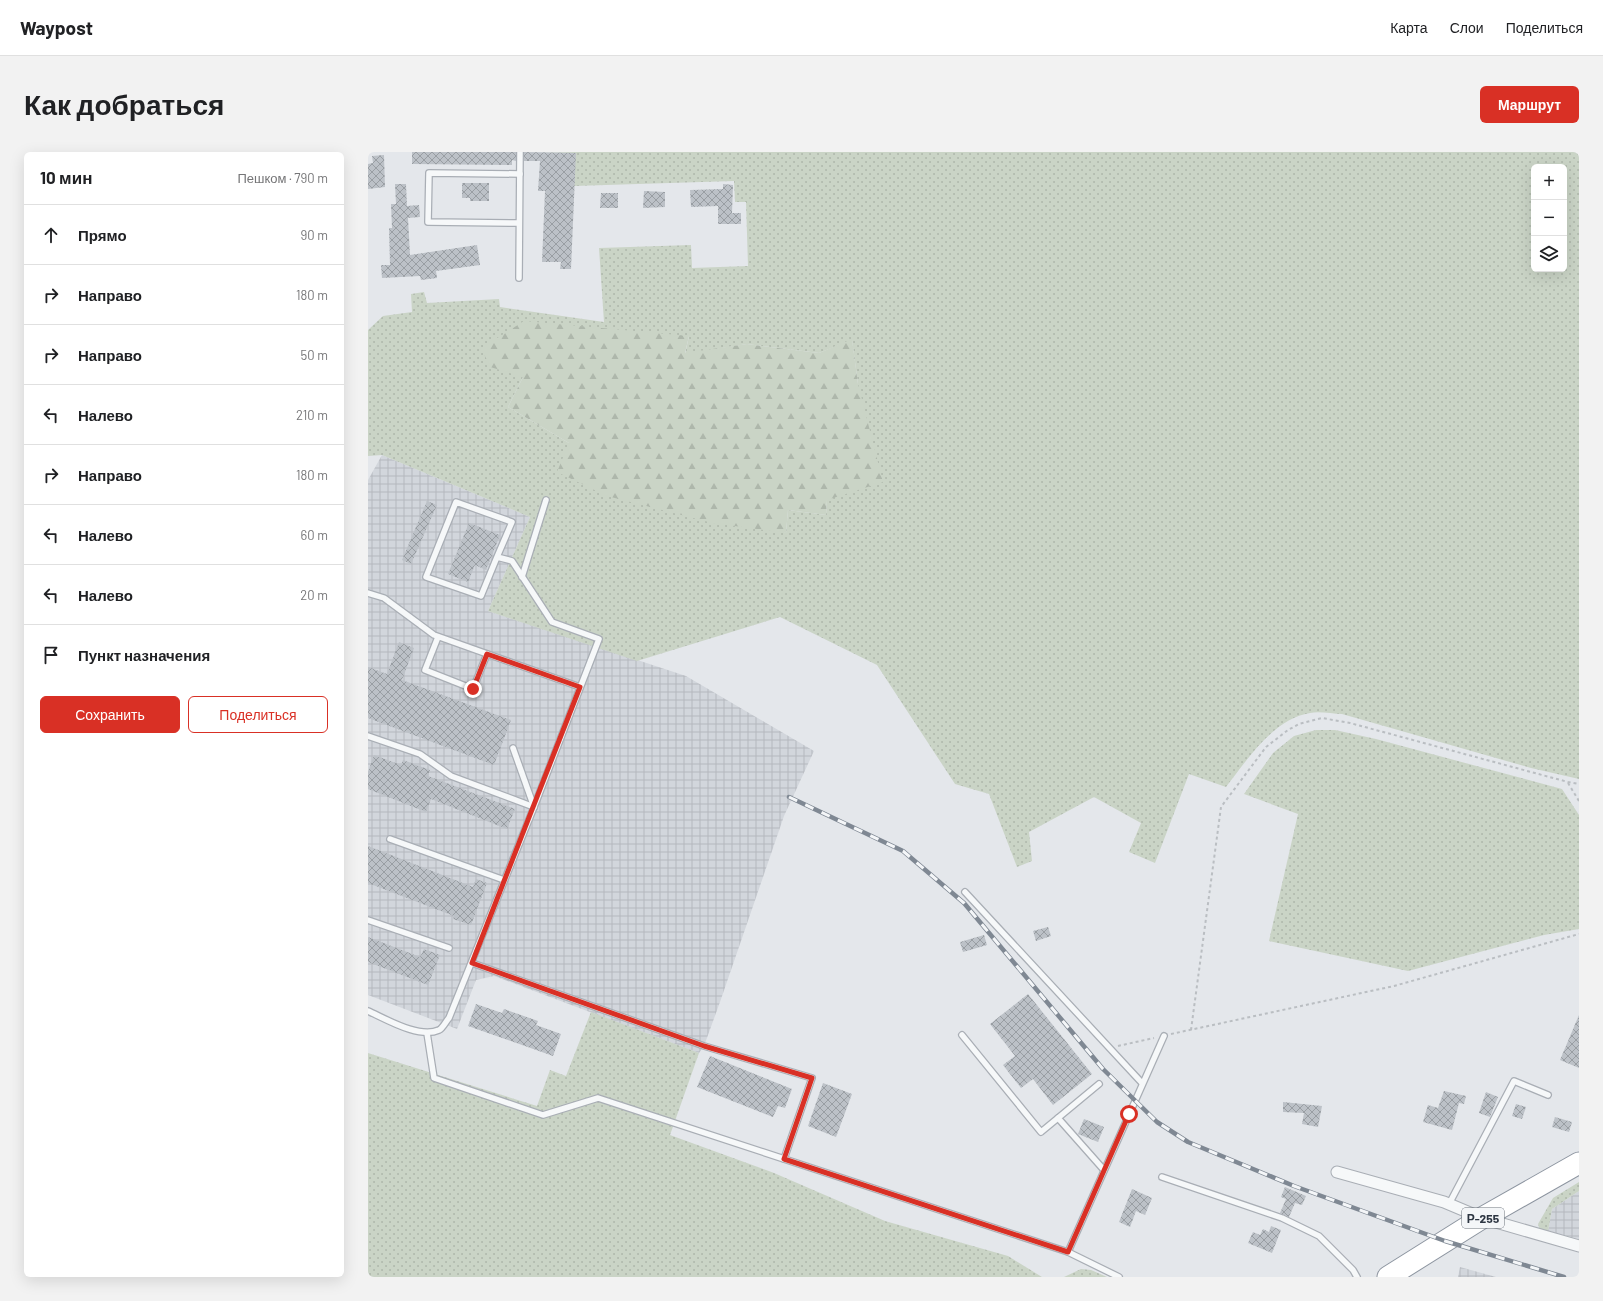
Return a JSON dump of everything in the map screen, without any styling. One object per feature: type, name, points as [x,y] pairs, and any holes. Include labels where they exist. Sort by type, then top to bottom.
[{"type":"highway","name":"Р-255","points":[[1388,1277],[1482,1218],[1579,1163]]},
{"type":"street","points":[[1337,1172],[1449,1204],[1482,1218],[1579,1246]]},
{"type":"lane","points":[[518,278],[520,152]]},
{"type":"lane","points":[[519,223],[428,222],[429,173],[520,174]]},
{"type":"lane","points":[[522,577],[546,500]]},
{"type":"lane","points":[[456,502],[512,522],[497,557],[481,596],[426,578],[456,502]]},
{"type":"lane","points":[[368,1011],[409,1029],[427,1033],[440,1030],[449,1018],[534,807],[599,639],[552,622],[512,561],[497,557]]},
{"type":"lane","points":[[368,593],[384,598],[438,637],[580,687]]},
{"type":"lane","points":[[438,637],[425,670],[473,689],[487,654]]},
{"type":"lane","points":[[368,736],[420,754],[451,776],[534,807]]},
{"type":"lane","points":[[513,748],[534,807]]},
{"type":"lane","points":[[390,839],[504,880]]},
{"type":"lane","points":[[965,892],[1111,1047],[1142,1083]]},
{"type":"lane","points":[[368,920],[449,948]]},
{"type":"lane","points":[[472,963],[704,1046],[812,1078],[784,1159]]},
{"type":"lane","points":[[427,1033],[434,1078],[543,1115],[598,1098],[1068,1252],[1119,1277]]},
{"type":"lane","points":[[962,1036],[1041,1132],[1098,1084]]},
{"type":"lane","points":[[1068,1252],[1164,1036]]},
{"type":"lane","points":[[1449,1204],[1514,1081],[1548,1095]]},
{"type":"lane","points":[[1058,1118],[1104,1170]]},
{"type":"lane","points":[[1162,1177],[1282,1218],[1319,1236],[1353,1270],[1357,1277]]},
{"type":"path","points":[[1191,1030],[1221,807],[1266,747],[1288,730],[1299,724],[1322,718],[1350,723],[1579,784]]},
{"type":"path","points":[[1568,782],[1579,801]]},
{"type":"path","points":[[1111,1047],[1394,986],[1579,934]]},
{"type":"shaded area","points":[[382,455],[530,517],[488,611],[686,676],[814,751],[784,816],[720,1002],[704,1046],[699,1053],[494,976],[476,980],[457,1029],[368,995],[368,480]]},
{"type":"shaded area","points":[[1579,1191],[1579,1239],[1548,1231],[1552,1209]]},
{"type":"shaded area","points":[[1460,1267],[1496,1277],[1458,1277]]},
{"type":"green space","points":[[538,152],[1579,152],[1579,779],[1531,768],[1342,714],[1314,712],[1284,723],[1273,732],[1252,753],[1226,787],[1189,774],[1155,863],[1129,852],[1141,823],[1094,797],[1029,832],[1032,861],[1017,867],[989,794],[955,784],[877,665],[780,617],[637,661],[488,611],[530,517],[382,455],[368,456],[368,330],[383,316],[412,312],[411,294],[424,292],[427,303],[499,299],[500,307],[604,322],[599,248],[691,245],[692,268],[748,266],[746,202],[735,202],[734,181],[574,186],[575,153]],"holes":[[[689,336],[685,354],[747,344],[819,353],[852,340],[858,384],[827,500],[826,515],[788,510],[786,533],[569,443],[508,407],[523,377]]]},
{"type":"green space","points":[[524,321],[689,336],[685,353],[747,344],[819,353],[852,339],[858,384],[883,482],[827,500],[826,515],[788,510],[786,533],[713,523],[607,496],[557,472],[569,443],[508,407],[523,377],[487,366],[483,347]]},
{"type":"green space","points":[[1316,730],[1335,730],[1376,739],[1562,789],[1579,815],[1579,929],[1544,935],[1408,971],[1269,941],[1298,814],[1244,794],[1273,753],[1294,736]]},
{"type":"green space","points":[[591,1012],[699,1053],[670,1135],[774,1173],[885,1221],[1008,1256],[1042,1277],[368,1277],[368,1053],[537,1106],[550,1070],[566,1076]]},
{"type":"green space","points":[[1579,1182],[1579,1191],[1552,1209],[1548,1231],[1540,1230],[1538,1224],[1553,1198]]},
{"type":"green space","points":[[1081,1269],[1091,1270],[1107,1277],[1064,1277]]},
{"type":"building","points":[[412,152],[516,152],[516,161],[512,160],[512,165],[412,164]]},
{"type":"building","points":[[524,152],[576,153],[571,269],[560,269],[561,262],[542,262],[545,191],[538,191],[540,161],[524,161]]},
{"type":"building","points":[[384,155],[385,187],[368,189],[368,164],[373,163],[372,156]]},
{"type":"building","points":[[462,183],[489,183],[489,201],[470,201],[470,198],[462,198]]},
{"type":"building","points":[[395,184],[406,184],[407,206],[419,205],[420,217],[408,218],[410,255],[477,245],[480,265],[436,271],[437,278],[421,280],[420,276],[382,278],[381,265],[390,265],[389,228],[392,228],[391,204],[396,204]]},
{"type":"building","points":[[723,184],[733,185],[732,213],[741,213],[741,224],[718,224],[718,206],[691,207],[690,190],[723,189]]},
{"type":"building","points":[[644,191],[665,192],[665,207],[643,208]]},
{"type":"building","points":[[601,193],[618,193],[618,208],[600,208]]},
{"type":"building","points":[[427,501],[437,505],[411,564],[402,560]]},
{"type":"building","points":[[469,523],[500,535],[486,570],[475,565],[468,582],[448,574]]},
{"type":"building","points":[[399,642],[414,648],[402,680],[511,720],[494,765],[368,718],[368,667],[387,674]]},
{"type":"building","points":[[374,755],[401,765],[403,760],[430,770],[428,776],[515,809],[507,829],[431,799],[426,812],[368,789],[368,772]]},
{"type":"building","points":[[368,846],[473,887],[476,879],[487,883],[471,925],[453,919],[454,916],[368,883]]},
{"type":"building","points":[[1048,927],[1051,936],[1036,941],[1033,931]]},
{"type":"building","points":[[984,935],[987,945],[963,952],[960,942]]},
{"type":"building","points":[[368,937],[420,957],[424,949],[440,955],[428,985],[368,962]]},
{"type":"building","points":[[1028,994],[1092,1074],[1053,1105],[1033,1079],[1021,1088],[1003,1065],[1015,1056],[990,1024]]},
{"type":"building","points":[[476,1004],[502,1013],[504,1009],[538,1021],[536,1025],[561,1034],[553,1056],[468,1026]]},
{"type":"building","points":[[1579,1015],[1579,1068],[1560,1060]]},
{"type":"building","points":[[710,1056],[792,1089],[785,1108],[778,1106],[773,1117],[697,1087]]},
{"type":"building","points":[[823,1083],[852,1094],[836,1137],[808,1126]]},
{"type":"building","points":[[1444,1091],[1466,1096],[1464,1104],[1459,1103],[1452,1130],[1423,1122],[1428,1105],[1438,1108]]},
{"type":"building","points":[[1486,1092],[1498,1097],[1490,1117],[1479,1113]]},
{"type":"building","points":[[1283,1102],[1322,1106],[1318,1127],[1302,1124],[1304,1113],[1283,1112]]},
{"type":"building","points":[[1516,1104],[1526,1107],[1522,1119],[1512,1116]]},
{"type":"building","points":[[1555,1117],[1572,1122],[1569,1132],[1552,1127]]},
{"type":"building","points":[[1084,1119],[1104,1127],[1098,1142],[1078,1134]]},
{"type":"building","points":[[1285,1187],[1306,1196],[1302,1205],[1295,1203],[1289,1217],[1280,1213],[1286,1199],[1281,1197]]},
{"type":"building","points":[[1132,1189],[1152,1198],[1145,1215],[1136,1211],[1130,1227],[1119,1222]]},
{"type":"building","points":[[1271,1226],[1281,1230],[1272,1253],[1248,1243],[1253,1232],[1260,1235],[1263,1229],[1269,1232]]},
{"type":"railway","points":[[789,797],[903,851],[964,903],[1103,1069],[1157,1122],[1188,1142],[1294,1186],[1445,1241],[1564,1277]]},
{"type":"route","points":[[473,689],[487,654],[580,687],[472,963],[704,1046],[812,1078],[784,1159],[1068,1252],[1129,1114]]}]
